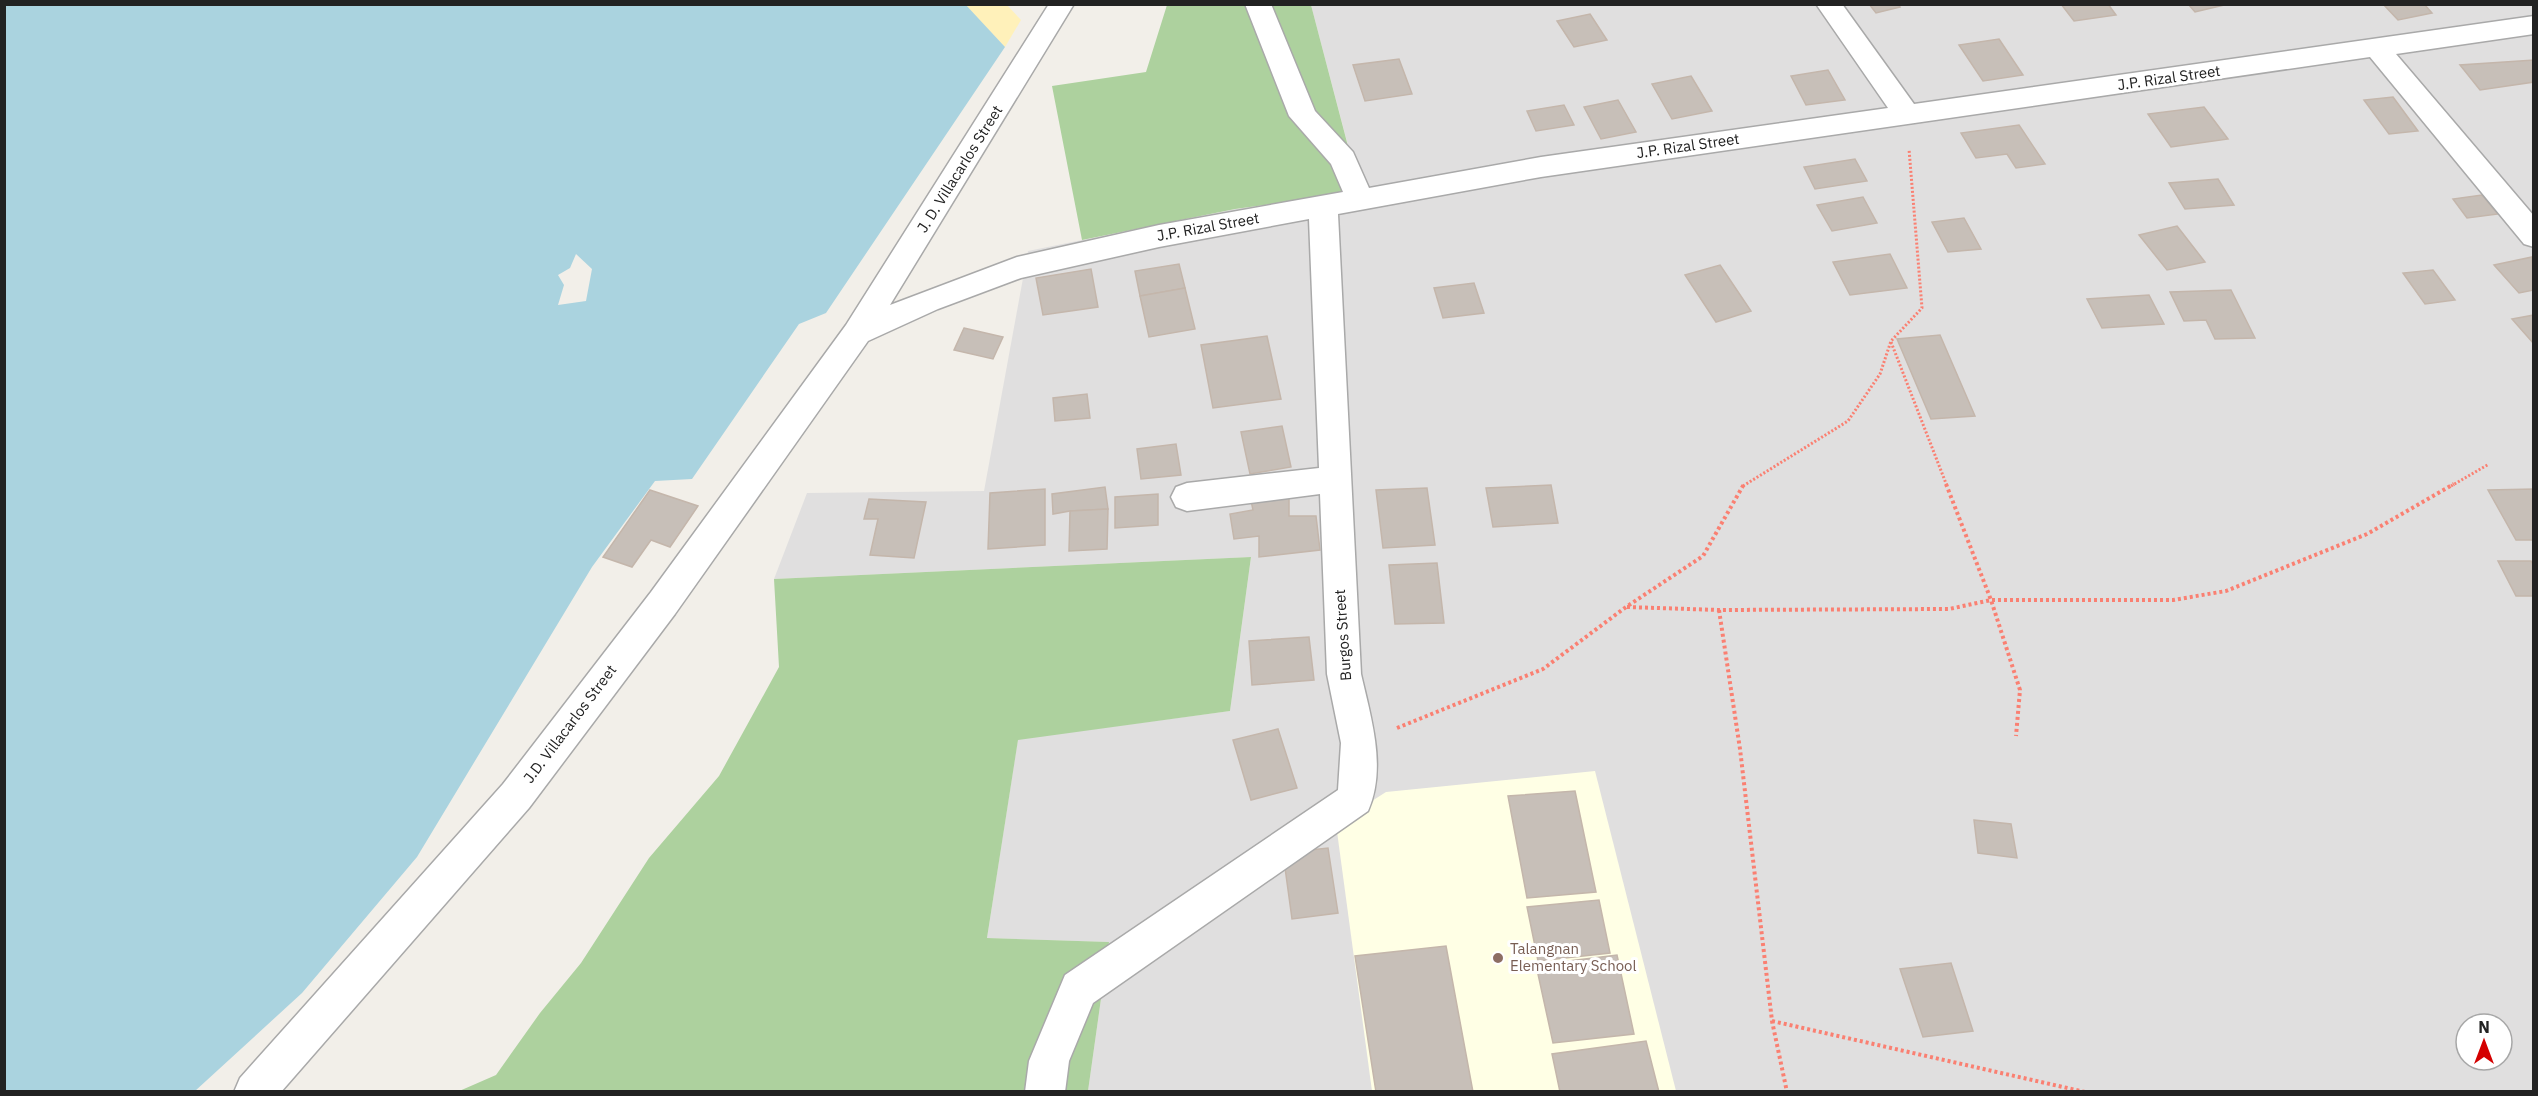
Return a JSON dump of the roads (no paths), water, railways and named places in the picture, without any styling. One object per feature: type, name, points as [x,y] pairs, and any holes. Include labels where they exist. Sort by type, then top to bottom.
[{"type":"street","name":"J. D. Villacarlos Street","points":[[857,333],[1062,4]]},
{"type":"street","points":[[1258,4],[1303,116],[1343,159],[1360,199]]},
{"type":"street","points":[[1828,4],[1907,115]]},
{"type":"street","name":"J.P. Rizal Street","points":[[857,333],[928,301],[1017,268],[1159,236],[1541,167],[2534,24]]},
{"type":"street","points":[[2377,48],[2534,236]]},
{"type":"street","name":"Burgos Street","points":[[1045,1092],[1049,1061],[1078,989],[1355,799],[1359,743],[1344,674],[1323,206]]},
{"type":"street","name":"J.D. Villacarlos Street","points":[[254,1092],[516,796],[663,603],[857,333]]},
{"type":"street","points":[[1187,497],[1336,478]]},
{"type":"water","points":[[5,4],[965,4],[1005,47],[826,313],[799,324],[692,479],[655,481],[592,567],[417,857],[302,993],[195,1091],[5,1091]],"holes":[[[576,254],[592,269],[586,301],[558,305],[564,285],[558,275],[570,268]]]},
{"type":"place","name":"Talangnan Elementary School","points":[[1498,958]]}]
